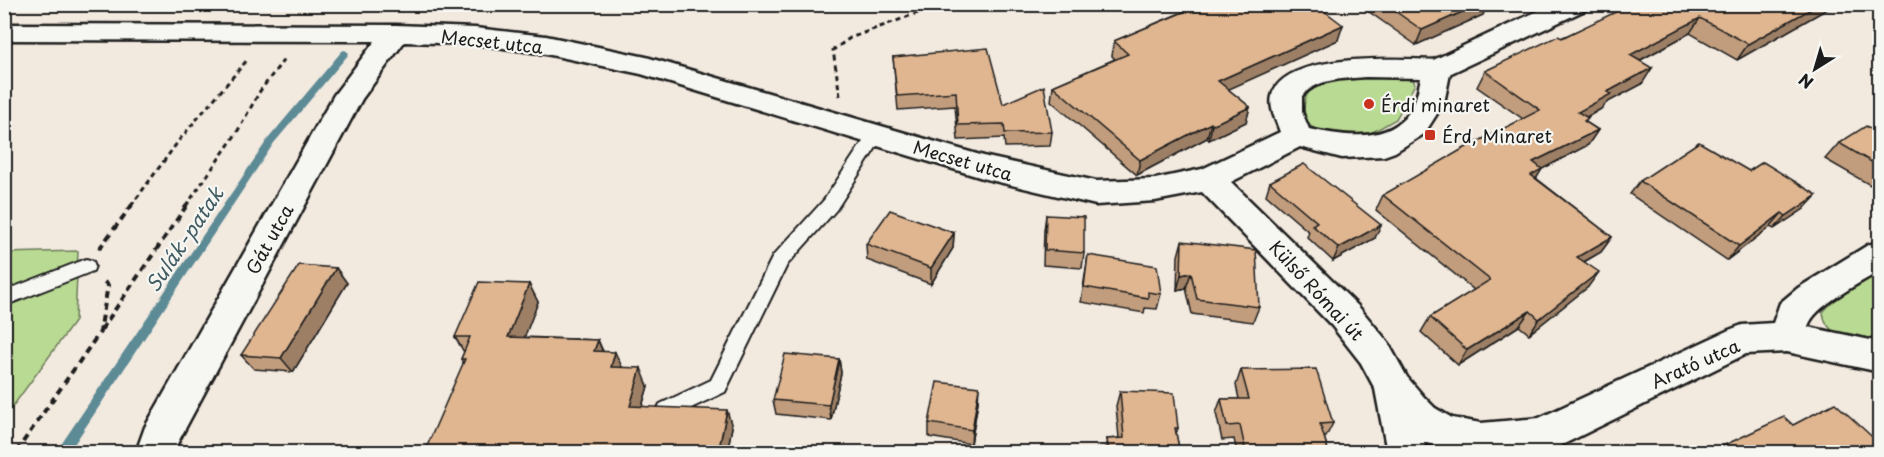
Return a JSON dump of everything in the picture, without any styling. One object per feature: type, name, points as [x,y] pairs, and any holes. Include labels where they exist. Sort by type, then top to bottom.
[{"type":"street","points":[[1437,69],[1429,102],[1413,127],[1384,145],[1342,147],[1297,136],[1287,112],[1287,95],[1299,82],[1314,75],[1342,70],[1437,69],[1576,4]]},
{"type":"street","name":"Mecset utca","points":[[4,32],[396,33],[475,36],[546,45],[646,66],[986,168],[1096,193],[1155,190],[1209,179],[1297,136]]},
{"type":"street","name":"Gát utca","points":[[155,453],[159,439],[349,95],[396,33]]},
{"type":"street","name":"Külső Római út","points":[[1209,179],[1345,316],[1374,352],[1394,388],[1406,453]]},
{"type":"street","points":[[1788,338],[1793,314],[1810,298],[1880,254]]},
{"type":"street","name":"Arató utca","points":[[1394,388],[1421,420],[1452,435],[1492,442],[1536,444],[1676,370],[1742,340],[1788,338],[1880,357]]},
{"type":"lane","points":[[667,410],[718,386],[780,261],[830,205],[876,135]]},
{"type":"lane","points":[[4,299],[86,266]]},
{"type":"path","points":[[836,123],[840,96],[833,50],[850,38],[942,4]]},
{"type":"path","points":[[100,332],[108,285],[86,266],[180,139],[240,66],[274,33]]},
{"type":"path","points":[[16,453],[236,134],[260,91],[284,59],[312,33]]},
{"type":"green space","points":[[1347,77],[1407,77],[1415,84],[1396,119],[1368,135],[1337,135],[1318,131],[1307,124],[1304,102],[1312,89],[1318,84]]},
{"type":"green space","points":[[78,251],[75,321],[5,417],[5,253]]},
{"type":"green space","points":[[1879,270],[1879,344],[1844,337],[1836,333],[1825,321],[1823,312],[1840,294]]},
{"type":"building","points":[[1197,4],[1315,4],[1343,25],[1218,81],[1250,107],[1212,125],[1211,123],[1140,160],[1053,86],[1128,54],[1114,41],[1198,6]]},
{"type":"building","points":[[1385,4],[1480,4],[1422,30]]},
{"type":"building","points":[[1632,4],[1820,4],[1748,44],[1700,18],[1630,55],[1652,68],[1607,92],[1611,94],[1578,112],[1588,118],[1584,121],[1598,130],[1533,162],[1542,169],[1531,175],[1612,237],[1577,257],[1599,272],[1539,319],[1530,311],[1467,350],[1430,317],[1490,280],[1383,195],[1461,150],[1540,110],[1485,71],[1558,36],[1562,38]]},
{"type":"building","points":[[988,48],[1003,104],[1044,86],[1052,132],[1005,133],[1004,124],[958,125],[956,92],[897,96],[893,57]]},
{"type":"building","points":[[1866,126],[1880,134],[1880,167],[1839,143]]},
{"type":"building","points":[[1699,142],[1749,171],[1763,162],[1817,195],[1786,216],[1782,213],[1739,246],[1640,181]]},
{"type":"building","points":[[1304,164],[1381,225],[1339,248],[1312,225],[1317,222],[1270,182]]},
{"type":"building","points":[[890,210],[954,233],[931,268],[866,244]]},
{"type":"building","points":[[1046,215],[1084,217],[1084,253],[1045,250]]},
{"type":"building","points":[[1182,241],[1256,250],[1259,307],[1197,299],[1191,273],[1181,275]]},
{"type":"building","points":[[1088,255],[1157,266],[1161,294],[1148,292],[1148,298],[1084,287]]},
{"type":"building","points":[[299,265],[336,268],[281,358],[241,355]]},
{"type":"building","points":[[479,282],[529,284],[508,337],[598,340],[594,351],[615,352],[611,367],[641,368],[630,406],[727,410],[718,453],[424,453],[465,359],[461,359],[470,337],[455,337]]},
{"type":"building","points":[[785,354],[839,359],[829,405],[773,400]]},
{"type":"building","points":[[1316,369],[1333,423],[1320,424],[1329,453],[1246,453],[1240,425],[1227,426],[1221,399],[1249,399],[1241,370]]},
{"type":"building","points":[[937,382],[979,387],[972,430],[929,423]]},
{"type":"building","points":[[1120,391],[1174,393],[1178,428],[1175,428],[1180,453],[1109,453],[1107,439],[1124,438]]},
{"type":"building","points":[[1835,403],[1880,444],[1880,453],[1708,453],[1784,417],[1793,425]]},
{"type":"waterway","name":"Sulák-patak","points":[[62,452],[271,141],[345,53]]},
{"type":"place","name":"Érdi minaret","points":[[1369,104]]},
{"type":"place","name":"Érd, Minaret","points":[[1430,135]]}]
